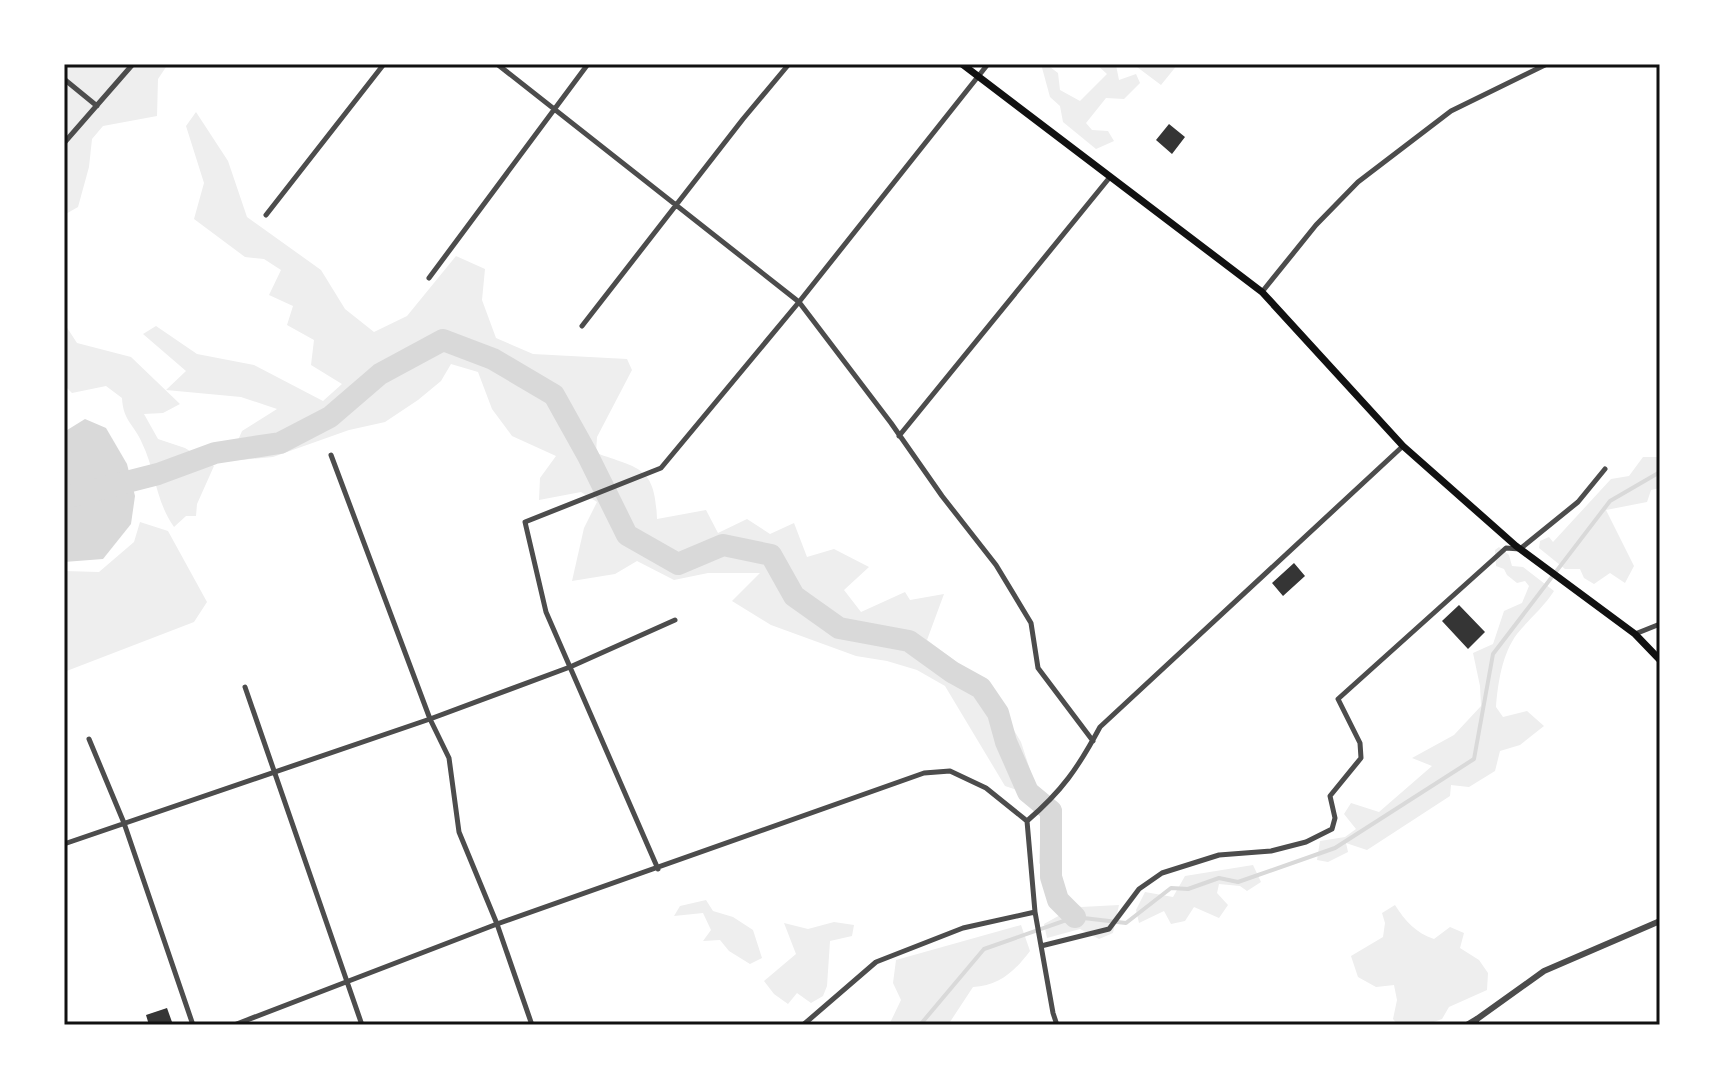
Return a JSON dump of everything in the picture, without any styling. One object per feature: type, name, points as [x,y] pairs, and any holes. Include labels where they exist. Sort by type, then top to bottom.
[{"type":"main road","points":[[962,64],[1262,292],[1403,446],[1520,549],[1635,634],[1660,660]]},
{"type":"street","points":[[64,143],[133,64]]},
{"type":"street","points":[[266,215],[384,64]]},
{"type":"street","points":[[497,64],[799,302],[996,565],[1031,623],[1038,668],[1093,741]]},
{"type":"street","points":[[429,278],[588,64]]},
{"type":"street","points":[[582,326],[789,64]]},
{"type":"street","points":[[658,869],[546,612],[525,522],[661,468],[799,302],[988,64]]},
{"type":"street","points":[[1262,292],[1316,225],[1358,182],[1451,111],[1547,64]]},
{"type":"street","points":[[64,79],[97,106]]},
{"type":"street","points":[[899,436],[1110,177]]},
{"type":"street","points":[[1027,821],[1056,797],[1081,763],[1100,727],[1403,446]]},
{"type":"street","points":[[331,455],[430,719],[449,758],[459,832],[497,924],[532,1025]]},
{"type":"street","points":[[1041,946],[1109,929],[1139,889],[1162,873],[1219,855],[1271,851],[1306,842],[1332,829],[1335,818],[1330,796],[1361,758],[1360,743],[1338,699],[1506,548],[1520,549],[1578,502],[1605,469]]},
{"type":"street","points":[[64,844],[430,719],[570,667],[675,620]]},
{"type":"street","points":[[1635,634],[1660,624]]},
{"type":"street","points":[[245,687],[362,1025]]},
{"type":"street","points":[[89,739],[124,823],[193,1025]]},
{"type":"street","points":[[234,1025],[497,924],[924,773],[950,771],[986,788],[1027,821],[1035,912],[1057,1025]]},
{"type":"street","points":[[803,1025],[876,962],[963,928],[1035,912]]},
{"type":"street","points":[[1466,1025],[1475,1022],[1544,971],[1660,921]]},
{"type":"shaded area","points":[[64,64],[168,64],[158,79],[157,116],[103,126],[92,139],[89,167],[78,207],[64,215]]},
{"type":"shaded area","points":[[1041,64],[1058,73],[1060,90],[1080,101],[1107,74],[1096,64],[1116,65],[1119,80],[1136,74],[1140,83],[1124,99],[1106,98],[1086,123],[1092,130],[1108,131],[1114,141],[1096,149],[1063,122],[1060,106],[1050,97]]},
{"type":"shaded area","points":[[1133,64],[1178,64],[1161,85]]},
{"type":"shaded area","points":[[196,112],[228,161],[247,217],[321,270],[345,309],[374,332],[407,316],[456,256],[485,269],[482,300],[496,338],[533,354],[627,359],[632,370],[597,437],[596,453],[643,472],[653,489],[657,519],[706,510],[718,533],[747,519],[770,534],[794,523],[807,557],[834,549],[869,567],[844,590],[861,612],[905,592],[910,600],[944,594],[927,640],[985,683],[1021,742],[1033,779],[1017,790],[1005,786],[945,686],[917,670],[856,656],[771,625],[732,601],[760,573],[708,573],[674,580],[637,561],[615,574],[572,581],[584,528],[597,502],[581,492],[539,500],[540,478],[556,456],[512,436],[492,409],[478,372],[451,364],[441,381],[385,422],[349,430],[273,457],[229,461],[242,431],[277,409],[241,397],[166,390],[186,371],[143,334],[156,326],[197,354],[254,365],[323,401],[342,384],[311,365],[314,340],[287,325],[293,306],[269,295],[281,270],[264,259],[245,257],[194,219],[204,183],[186,126]]},
{"type":"shaded area","points":[[64,323],[77,343],[131,357],[180,404],[163,413],[144,414],[158,439],[185,448],[214,466],[197,504],[196,516],[186,516],[174,527],[163,507],[142,443],[124,412],[122,398],[106,386],[72,393],[64,385]]},
{"type":"shaded area","points":[[85,419],[106,428],[127,464],[135,496],[131,524],[103,559],[64,562],[64,432]]},
{"type":"shaded area","points":[[1643,457],[1660,457],[1660,488],[1651,490],[1647,502],[1606,510],[1634,566],[1625,583],[1610,573],[1594,584],[1584,578],[1580,569],[1565,569],[1539,548],[1540,541],[1549,537],[1553,542],[1611,479],[1629,476]]},
{"type":"shaded area","points":[[140,522],[168,531],[207,602],[194,622],[64,672],[64,571],[99,572],[134,542]]},
{"type":"shaded area","points":[[1499,547],[1509,555],[1512,566],[1523,567],[1554,591],[1517,634],[1508,650],[1496,707],[1503,717],[1527,711],[1544,726],[1520,745],[1500,751],[1495,771],[1469,787],[1451,785],[1450,796],[1367,850],[1346,843],[1348,852],[1328,862],[1317,860],[1320,841],[1345,837],[1356,829],[1344,814],[1351,803],[1379,812],[1432,766],[1412,758],[1454,735],[1481,706],[1473,653],[1493,644],[1504,611],[1522,603],[1529,586],[1525,581],[1517,583],[1504,569],[1496,566],[1495,550]]},
{"type":"shaded area","points":[[1053,806],[1059,807],[1056,851],[1039,864],[1041,819]]},
{"type":"shaded area","points":[[1253,865],[1261,882],[1247,891],[1240,886],[1219,884],[1217,893],[1228,905],[1219,918],[1194,907],[1185,921],[1171,924],[1164,911],[1139,923],[1136,910],[1145,892],[1173,897],[1185,876]]},
{"type":"shaded area","points":[[1057,868],[1062,894],[1081,907],[1119,905],[1113,933],[1099,939],[1080,929],[1047,938],[1044,924],[1062,914],[1054,905],[1045,871]]},
{"type":"shaded area","points":[[706,900],[713,911],[733,917],[753,930],[762,958],[750,964],[729,951],[720,940],[703,941],[711,930],[703,913],[674,916],[680,906]]},
{"type":"shaded area","points":[[1395,905],[1412,926],[1434,939],[1450,927],[1464,933],[1460,948],[1479,960],[1488,973],[1487,990],[1449,1007],[1442,1019],[1425,1025],[1398,1025],[1393,1019],[1397,1000],[1394,985],[1376,987],[1358,977],[1351,956],[1383,937],[1385,923],[1382,913]]},
{"type":"shaded area","points":[[834,922],[854,925],[852,936],[830,941],[827,986],[823,996],[811,1003],[797,993],[788,1004],[774,994],[764,981],[796,954],[784,923],[808,929]]},
{"type":"shaded area","points":[[1021,925],[1030,951],[1006,976],[991,984],[973,987],[948,1025],[889,1025],[901,1000],[893,983],[896,960]]},
{"type":"building","points":[[1169,124],[1185,137],[1172,154],[1156,140]]},
{"type":"building","points":[[1294,563],[1305,576],[1283,596],[1272,583]]},
{"type":"building","points":[[1459,605],[1485,632],[1468,649],[1442,621]]},
{"type":"building","points":[[167,1008],[172,1022],[149,1025],[146,1015]]},
{"type":"waterway","points":[[64,498],[158,474],[215,453],[280,443],[330,417],[380,374],[443,340],[493,359],[554,395],[627,535],[678,564],[723,545],[771,555],[794,596],[839,628],[909,641],[952,672],[981,688],[998,713],[1006,742],[1028,792],[1051,811],[1051,877],[1058,900],[1075,917]]},
{"type":"waterway","points":[[920,1025],[984,949],[1075,917],[1126,923],[1171,888],[1188,889],[1219,878],[1238,882],[1335,848],[1474,759],[1493,654],[1610,501],[1660,472]]}]
